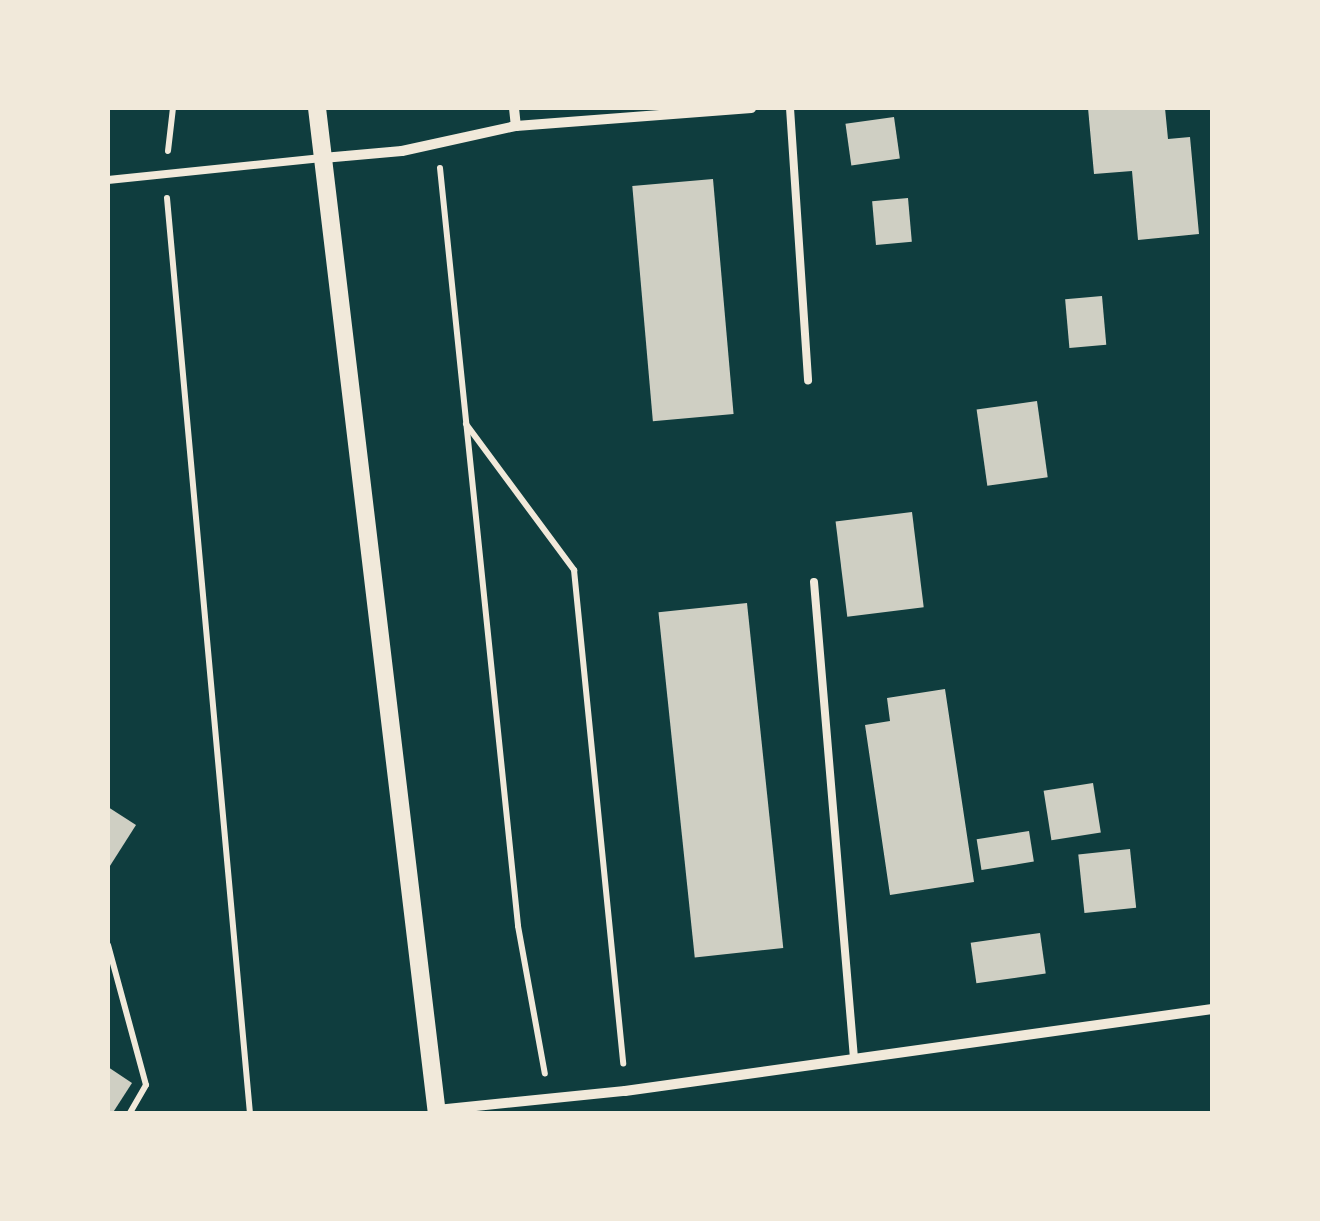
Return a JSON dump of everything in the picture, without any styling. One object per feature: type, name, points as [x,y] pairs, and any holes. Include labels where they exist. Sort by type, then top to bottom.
[{"type":"street","points":[[316,108],[437,1112],[626,1092],[1212,1009]]},
{"type":"street","points":[[514,108],[516,126]]},
{"type":"street","points":[[323,158],[438,145],[516,126],[751,108]]},
{"type":"lane","points":[[790,108],[808,380]]},
{"type":"lane","points":[[108,180],[323,158]]},
{"type":"lane","points":[[814,582],[854,1059]]},
{"type":"path","points":[[173,108],[165,173],[250,1114]]},
{"type":"path","points":[[438,145],[518,926],[549,1098]]},
{"type":"path","points":[[465,424],[574,570],[626,1092]]},
{"type":"path","points":[[108,944],[146,1086],[130,1114]]},
{"type":"building","points":[[1088,108],[1165,108],[1168,139],[1190,137],[1199,234],[1138,240],[1132,171],[1094,174]]},
{"type":"building","points":[[894,117],[900,159],[851,165],[845,124]]},
{"type":"building","points":[[713,179],[734,414],[653,421],[632,186]]},
{"type":"building","points":[[908,198],[912,242],[876,245],[872,201]]},
{"type":"building","points":[[1102,296],[1106,345],[1069,348],[1065,299]]},
{"type":"building","points":[[1037,401],[1048,477],[987,486],[977,409]]},
{"type":"building","points":[[912,512],[924,607],[847,617],[836,521]]},
{"type":"building","points":[[747,603],[783,948],[695,957],[658,612]]},
{"type":"building","points":[[945,689],[974,882],[890,895],[865,725],[890,721],[887,698]]},
{"type":"building","points":[[1093,783],[1101,832],[1051,840],[1044,791]]},
{"type":"building","points":[[108,807],[136,825],[108,869]]},
{"type":"building","points":[[1029,831],[1034,862],[982,870],[977,839]]},
{"type":"building","points":[[1130,849],[1136,908],[1084,913],[1078,854]]},
{"type":"building","points":[[1040,933],[1046,974],[976,983],[971,943]]},
{"type":"building","points":[[108,1067],[132,1083],[112,1114],[108,1114]]}]
